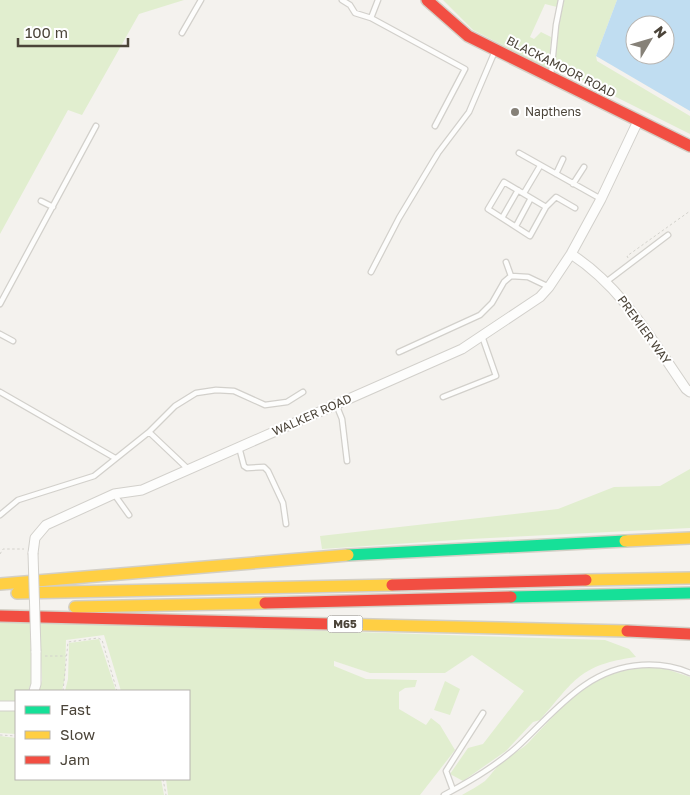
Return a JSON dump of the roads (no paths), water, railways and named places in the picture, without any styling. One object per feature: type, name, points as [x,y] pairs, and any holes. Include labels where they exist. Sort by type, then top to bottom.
[{"type":"main road","name":"BLACKAMOOR ROAD","points":[[427,0],[468,36],[690,146]]},
{"type":"main road","points":[[0,584],[371,553],[690,538]]},
{"type":"main road","points":[[0,593],[690,578]]},
{"type":"main road","name":"M65","points":[[0,608],[690,594]]},
{"type":"main road","name":"M65","points":[[0,616],[672,632],[690,634]]},
{"type":"street","name":"WALKER ROAD","points":[[34,690],[36,654],[33,551],[35,538],[46,525],[114,494],[142,490],[462,349],[531,303],[549,287],[571,254],[601,199],[638,121]]},
{"type":"street","name":"PREMIER WAY","points":[[571,254],[598,272],[626,302],[686,389],[690,392]]},
{"type":"street","points":[[0,706],[15,706]]},
{"type":"lane","points":[[182,33],[201,0]]},
{"type":"lane","points":[[342,0],[350,5],[355,13],[371,18],[465,69],[435,126]]},
{"type":"lane","points":[[371,18],[378,0]]},
{"type":"lane","points":[[551,76],[556,25],[562,0]]},
{"type":"lane","points":[[371,272],[399,218],[438,153],[469,112],[496,49]]},
{"type":"lane","points":[[0,304],[96,126]]},
{"type":"lane","points":[[519,153],[601,199]]},
{"type":"lane","points":[[556,174],[563,159]]},
{"type":"lane","points":[[524,193],[540,166]]},
{"type":"lane","points":[[573,184],[584,167]]},
{"type":"lane","points":[[546,207],[504,182],[488,209],[530,236],[546,207],[556,197],[575,208]]},
{"type":"lane","points":[[502,218],[518,190]]},
{"type":"lane","points":[[516,226],[531,198]]},
{"type":"lane","points":[[41,201],[53,206]]},
{"type":"lane","points":[[606,282],[628,263],[668,235]]},
{"type":"lane","points":[[506,262],[511,276]]},
{"type":"lane","points":[[399,352],[480,315],[492,303],[504,282],[511,276],[528,278],[549,287]]},
{"type":"lane","points":[[0,334],[13,341]]},
{"type":"lane","points":[[443,397],[496,376],[482,336]]},
{"type":"lane","points":[[0,516],[2,509],[18,500],[35,493],[94,476],[149,432],[175,406],[196,393],[216,390],[234,391],[265,405],[286,402],[303,392]]},
{"type":"lane","points":[[0,392],[115,458]]},
{"type":"lane","points":[[336,404],[342,419],[347,461]]},
{"type":"lane","points":[[149,432],[188,469]]},
{"type":"lane","points":[[239,447],[247,468],[264,467],[268,471],[283,504],[286,524]]},
{"type":"lane","points":[[114,494],[128,515]]},
{"type":"lane","points":[[444,795],[516,748],[576,690],[598,676],[624,666],[660,664],[690,673]]},
{"type":"lane","points":[[453,790],[446,771],[483,712]]},
{"type":"water","points":[[617,0],[690,0],[690,111],[596,56]]},
{"type":"place","name":"Napthens","points":[[515,112]]}]
